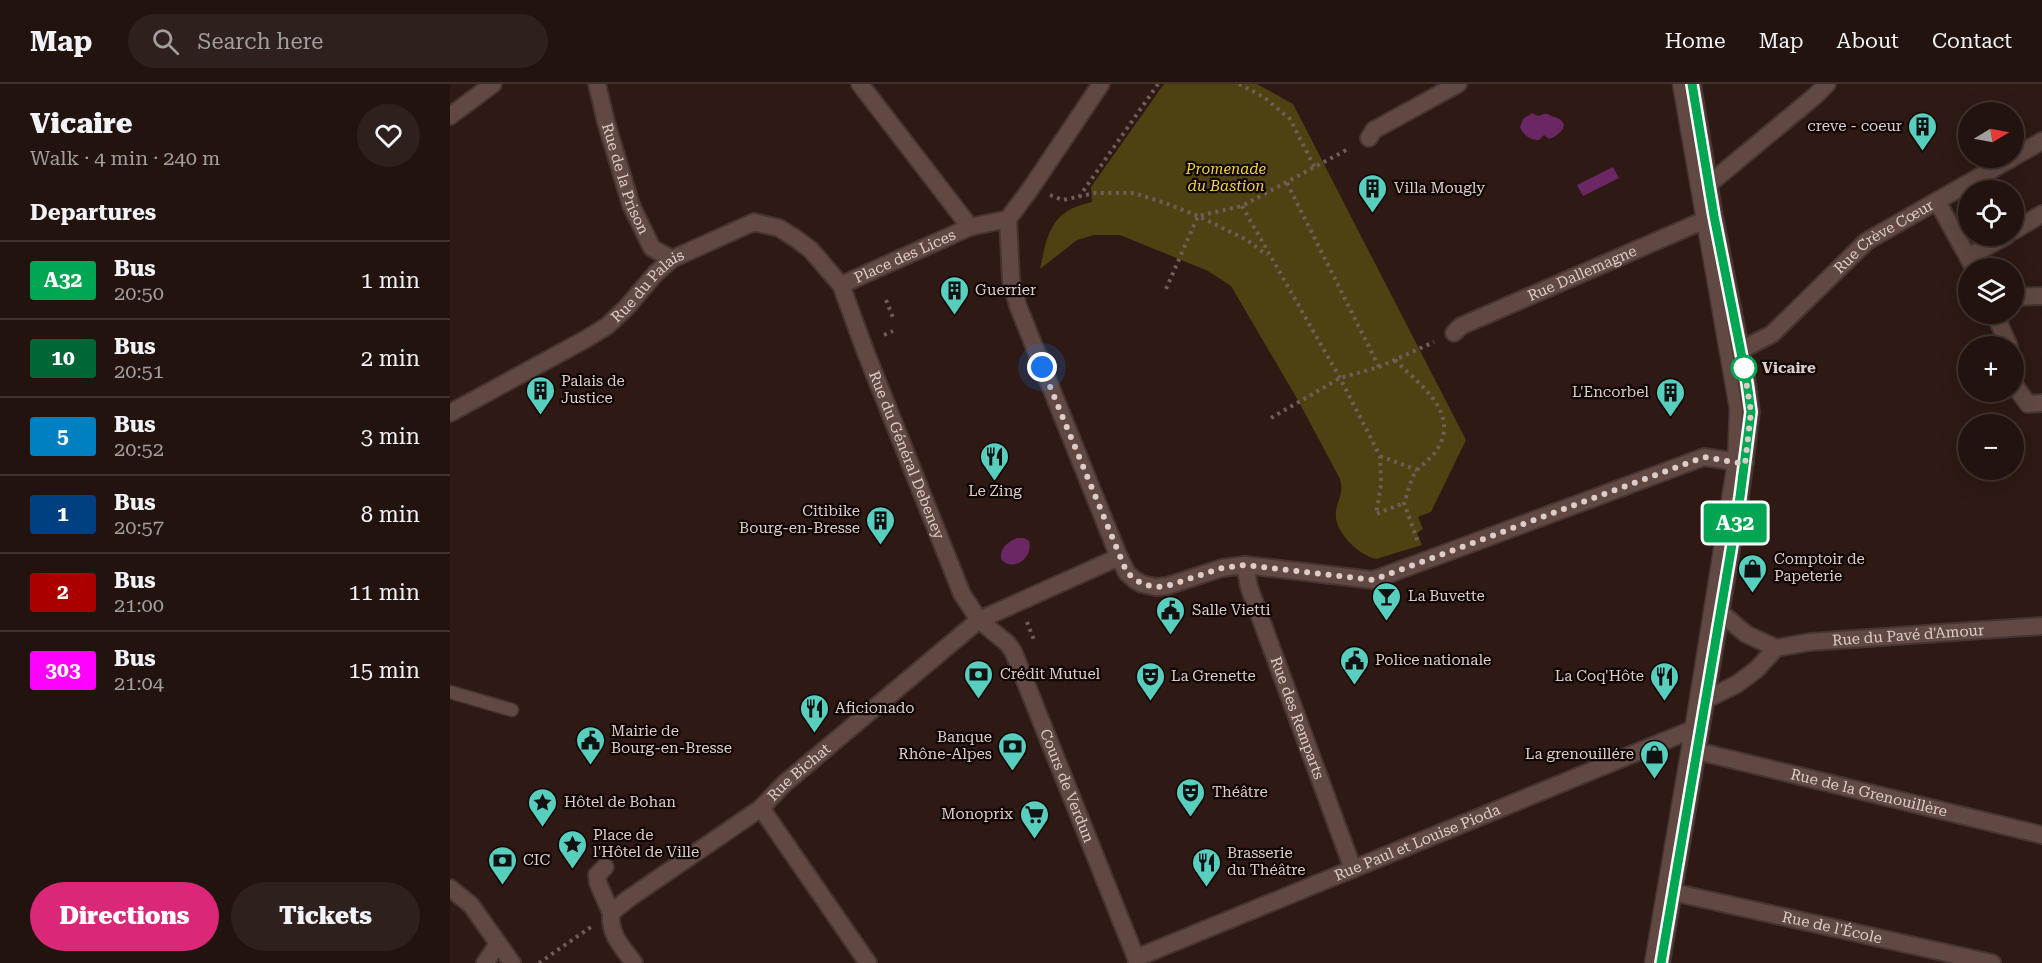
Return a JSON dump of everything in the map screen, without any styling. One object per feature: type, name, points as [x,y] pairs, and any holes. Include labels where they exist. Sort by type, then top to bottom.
[{"type":"street","points":[[450,116],[493,84]]},
{"type":"street","name":"Rue de la Prison","points":[[597,84],[631,205],[652,248],[672,259]]},
{"type":"street","points":[[860,84],[970,227]]},
{"type":"street","points":[[1101,84],[1008,219],[1011,280],[1018,306],[1119,557],[1127,573],[1135,580],[1156,587],[1167,586],[1222,568],[1245,565],[1373,580],[1704,457],[1739,463]]},
{"type":"street","points":[[1369,138],[1374,130],[1458,84]]},
{"type":"street","points":[[1661,963],[1697,751],[1696,728],[1705,700],[1720,612],[1739,463],[1751,412],[1734,354],[1709,218],[1692,84]]},
{"type":"street","points":[[1704,188],[1827,84]]},
{"type":"street","name":"Rue Crève Cœur","points":[[1734,354],[1772,334],[1867,241],[2042,141]]},
{"type":"street","points":[[1937,201],[1968,258]]},
{"type":"street","points":[[2024,225],[2042,214]]},
{"type":"street","name":"Rue Dallemagne","points":[[1454,333],[1461,326],[1709,218]]},
{"type":"street","name":"Place des Lices","points":[[841,285],[970,227],[1008,219]]},
{"type":"street","name":"Rue du Palais","points":[[450,413],[607,326],[672,259],[754,222],[779,228],[812,250],[841,285]]},
{"type":"street","points":[[1977,258],[1993,246]]},
{"type":"street","name":"Rue du Général Debeney","points":[[841,285],[962,594],[979,620]]},
{"type":"street","points":[[2024,297],[2042,296]]},
{"type":"street","points":[[2024,398],[2028,404],[2042,403]]},
{"type":"street","name":"Rue Bichat","points":[[611,913],[761,808],[785,783],[979,620],[1119,557]]},
{"type":"street","name":"Rue des Remparts","points":[[1245,565],[1249,587],[1353,869]]},
{"type":"street","points":[[1705,700],[1737,684],[1757,669],[1776,648],[1746,634],[1720,612]]},
{"type":"street","name":"Cours de Verdun","points":[[979,620],[1007,643],[1013,651],[1132,961]]},
{"type":"street","name":"Rue du Pavé d'Amour","points":[[1776,648],[1810,642],[2042,626]]},
{"type":"street","name":"Rue Paul et Louise Pioda","points":[[1132,961],[1696,728]]},
{"type":"street","name":"Rue de la Grenouillère","points":[[1697,751],[2042,835]]},
{"type":"street","points":[[761,808],[868,963]]},
{"type":"street","points":[[605,867],[597,875],[598,883],[611,913],[610,924],[613,934],[634,963]]},
{"type":"street","points":[[450,888],[471,906],[512,963]]},
{"type":"street","name":"Rue de l'École","points":[[1672,892],[1992,963]]},
{"type":"street","points":[[485,963],[498,944]]},
{"type":"lane","points":[[1679,84],[1704,188]]},
{"type":"lane","points":[[1651,963],[1696,728],[1739,463]]},
{"type":"lane","points":[[450,692],[512,710]]},
{"type":"path","points":[[1078,197],[1158,84]]},
{"type":"path","points":[[1239,84],[1265,98],[1290,119],[1315,168]]},
{"type":"path","points":[[1198,216],[1242,206],[1369,138]]},
{"type":"path","points":[[1287,183],[1379,367]]},
{"type":"path","points":[[1031,188],[1063,200],[1095,193],[1134,193],[1198,216],[1247,240],[1270,257]]},
{"type":"path","points":[[1242,206],[1340,378],[1380,456],[1381,485],[1376,514],[1404,503]]},
{"type":"path","points":[[1166,289],[1198,216]]},
{"type":"path","points":[[886,300],[894,320]]},
{"type":"path","points":[[884,335],[892,331]]},
{"type":"path","points":[[1271,418],[1340,378],[1379,367],[1410,352]]},
{"type":"path","points":[[1395,360],[1433,397],[1445,425],[1438,448],[1417,470],[1404,503],[1419,545]]},
{"type":"path","points":[[1380,456],[1417,470]]},
{"type":"path","points":[[540,963],[611,913]]},
{"type":"green space","name":"Promenade du Bastion","points":[[1164,84],[1257,84],[1293,104],[1466,440],[1431,512],[1418,517],[1423,529],[1417,533],[1422,545],[1376,559],[1362,553],[1348,541],[1336,519],[1341,492],[1340,479],[1299,402],[1231,286],[1208,271],[1120,235],[1094,235],[1077,240],[1040,269],[1048,236],[1056,221],[1069,210],[1092,202],[1091,187]]},
{"type":"shaded area","points":[[1532,113],[1538,116],[1547,114],[1558,118],[1564,127],[1559,134],[1549,139],[1544,135],[1539,140],[1530,138],[1523,133],[1520,127],[1523,119]]},
{"type":"shaded area","points":[[1613,167],[1619,178],[1583,196],[1577,185]]},
{"type":"shaded area","points":[[1017,538],[1029,541],[1028,553],[1021,562],[1006,563],[1001,559],[1003,548]]},
{"type":"bus line","name":"A32","points":[[1661,963],[1740,497],[1751,412],[1692,84]]},
{"type":"place","name":"creve - coeur","points":[[1923,152]]},
{"type":"place","name":"Villa Mougly","points":[[1373,214]]},
{"type":"place","name":"Guerrier","points":[[954,316]]},
{"type":"place","name":"Vicaire","points":[[1744,368]]},
{"type":"place","name":"Palais de Justice","points":[[540,416]]},
{"type":"place","name":"L'Encorbel","points":[[1670,418]]},
{"type":"place","name":"Le Zing","points":[[995,482]]},
{"type":"place","name":"Citibike Bourg-en-Bresse","points":[[881,546]]},
{"type":"place","name":"Comptoir de Papeterie","points":[[1753,594]]},
{"type":"place","name":"La Buvette","points":[[1387,622]]},
{"type":"place","name":"Salle Vietti","points":[[1171,636]]},
{"type":"place","name":"Police nationale","points":[[1354,686]]},
{"type":"place","name":"Crédit Mutuel","points":[[979,700]]},
{"type":"place","name":"La Grenette","points":[[1150,702]]},
{"type":"place","name":"La Coq'Hôte","points":[[1665,702]]},
{"type":"place","name":"Aficionado","points":[[814,734]]},
{"type":"place","name":"Mairie de Bourg-en-Bresse","points":[[590,766]]},
{"type":"place","name":"Banque Rhône-Alpes","points":[[1013,772]]},
{"type":"place","name":"La grenouillére","points":[[1655,780]]},
{"type":"place","name":"Théâtre","points":[[1191,818]]},
{"type":"place","name":"Hôtel de Bohan","points":[[543,828]]},
{"type":"place","name":"Monoprix","points":[[1034,840]]},
{"type":"place","name":"Place de l'Hôtel de Ville","points":[[572,870]]},
{"type":"place","name":"CIC","points":[[502,886]]},
{"type":"place","name":"Brasserie du Théâtre","points":[[1206,888]]},
{"type":"route","points":[[1042,367],[1127,573],[1142,584],[1156,587],[1167,586],[1222,568],[1245,565],[1373,580],[1704,457],[1745,464],[1751,412],[1744,368]]}]
